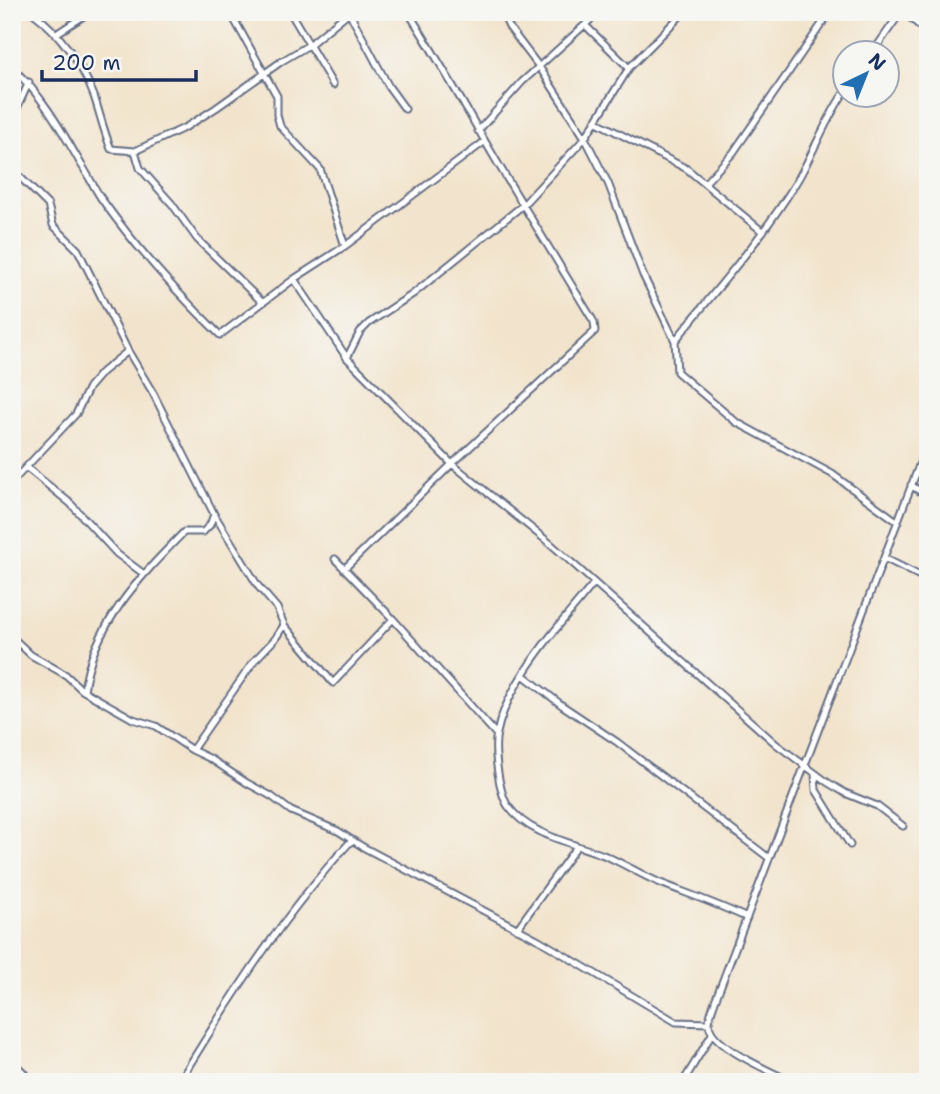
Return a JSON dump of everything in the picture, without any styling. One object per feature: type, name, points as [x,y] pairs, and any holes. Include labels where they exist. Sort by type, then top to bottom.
[{"type":"street","points":[[32,12],[56,34],[77,62],[93,95],[111,149],[135,151],[186,127],[309,45],[349,12],[389,87],[404,109]]},
{"type":"street","points":[[56,34],[90,12]]},
{"type":"street","points":[[230,12],[277,96],[280,126],[320,169],[345,246]]},
{"type":"street","points":[[290,12],[333,85]]},
{"type":"street","points":[[344,569],[592,334],[596,327],[408,12]]},
{"type":"street","points":[[502,12],[509,27],[540,68],[585,138],[608,183],[643,275],[675,341],[677,372],[748,430],[789,449],[840,479],[898,522]]},
{"type":"street","points":[[478,131],[522,82],[599,12]]},
{"type":"street","points":[[347,358],[354,341],[369,323],[413,294],[523,205],[585,138],[629,68],[684,12]]},
{"type":"street","points":[[705,183],[740,142],[830,12]]},
{"type":"street","points":[[884,38],[903,12],[928,33]]},
{"type":"street","points":[[585,25],[629,68]]},
{"type":"street","points":[[12,68],[29,82],[101,199],[136,246],[182,298],[220,335],[484,142]]},
{"type":"street","points":[[12,119],[29,82]]},
{"type":"street","points":[[675,341],[762,232],[796,181],[835,108]]},
{"type":"street","points":[[595,121],[687,169],[762,232]]},
{"type":"street","points":[[135,151],[140,168],[172,204],[197,239],[262,302]]},
{"type":"street","points":[[12,169],[48,205],[53,225],[78,250],[214,514],[258,586],[277,608],[284,625],[333,683],[393,619]]},
{"type":"street","points":[[294,279],[347,358],[452,464],[594,583],[760,731],[815,774],[845,793],[877,806],[903,826]]},
{"type":"street","points":[[12,482],[76,414],[89,387],[102,372],[128,351]]},
{"type":"street","points":[[792,1082],[724,1045],[712,1034],[709,1023],[928,442]]},
{"type":"street","points":[[27,468],[70,503],[117,554],[144,574]]},
{"type":"street","points":[[911,485],[928,497]]},
{"type":"street","points":[[84,691],[86,675],[103,633],[119,605],[184,532],[203,532],[210,525],[214,514]]},
{"type":"street","points":[[884,558],[928,580]]},
{"type":"street","points":[[335,559],[496,734]]},
{"type":"street","points":[[594,583],[516,685],[496,734],[499,776],[507,805],[520,820],[540,832],[747,918]]},
{"type":"street","points":[[192,750],[254,662],[284,625]]},
{"type":"street","points":[[12,637],[31,655],[66,675],[84,691],[133,719],[156,726],[291,811],[338,831],[539,940],[676,1022],[709,1023]]},
{"type":"street","points":[[523,676],[617,742],[769,858]]},
{"type":"street","points":[[815,774],[816,790],[850,845]]},
{"type":"street","points":[[179,1082],[215,1021],[256,961],[314,883],[352,840]]},
{"type":"street","points":[[517,929],[577,846]]},
{"type":"street","points":[[683,1082],[712,1034]]},
{"type":"street","points":[[12,1061],[33,1082]]}]
